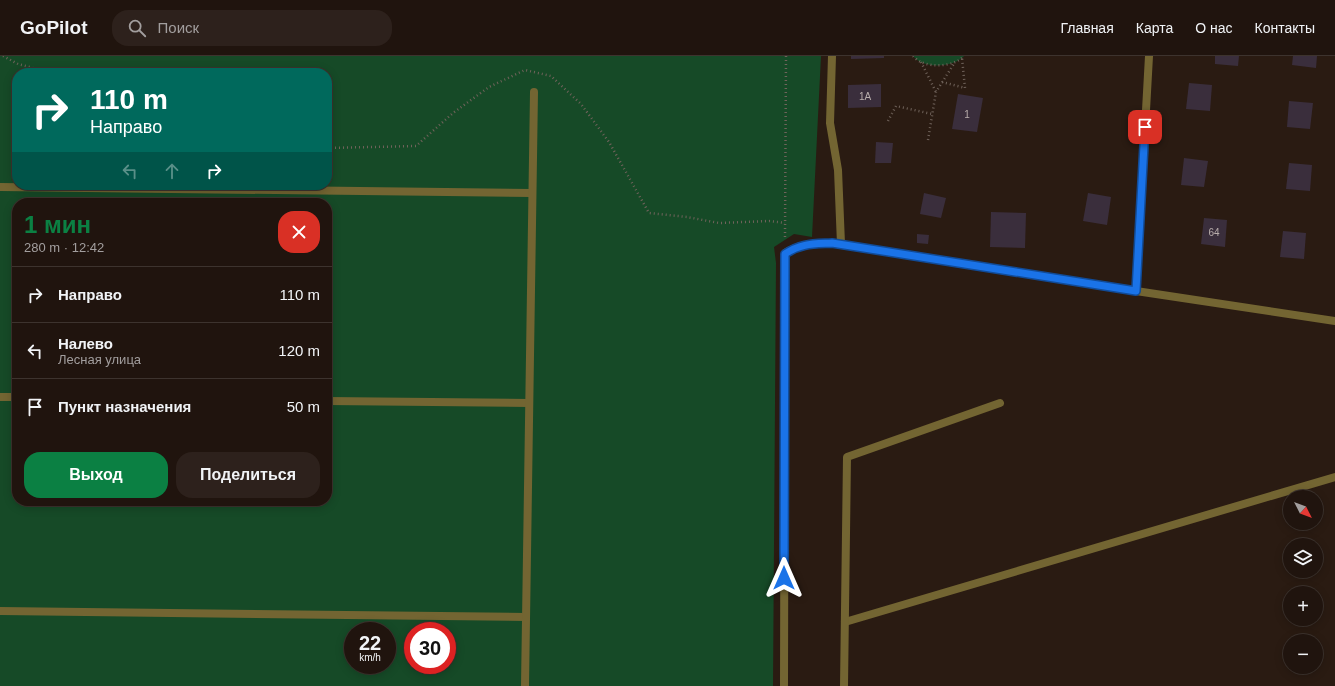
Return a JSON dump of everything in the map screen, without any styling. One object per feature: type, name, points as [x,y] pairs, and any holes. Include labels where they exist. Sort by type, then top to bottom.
[{"type":"street","points":[[832,56],[830,123],[838,170],[841,244]]},
{"type":"street","points":[[1136,291],[1149,56]]},
{"type":"street","points":[[525,686],[531,193],[534,92]]},
{"type":"street","points":[[0,187],[12,187]]},
{"type":"street","points":[[266,190],[531,193]]},
{"type":"street","points":[[784,686],[785,254],[794,248],[806,244],[841,244],[1335,321]]},
{"type":"street","points":[[0,397],[12,398]]},
{"type":"street","points":[[332,401],[529,403]]},
{"type":"street","points":[[844,686],[847,457],[1000,403]]},
{"type":"street","points":[[845,622],[1335,477]]},
{"type":"street","points":[[0,610],[526,617]]},
{"type":"path","points":[[3,56],[18,64],[33,68]]},
{"type":"path","points":[[785,254],[786,56]]},
{"type":"path","points":[[913,56],[920,62],[936,92]]},
{"type":"path","points":[[920,62],[941,66],[955,62],[963,57],[965,88],[942,82]]},
{"type":"path","points":[[928,140],[936,92],[955,62]]},
{"type":"path","points":[[888,121],[896,106],[932,114]]},
{"type":"path","points":[[332,148],[416,146]]},
{"type":"path","points":[[649,213],[687,217],[720,223],[769,221],[785,224]]},
{"type":"green space","points":[[0,56],[821,56],[812,237],[794,234],[774,247],[776,263],[773,686],[0,686]]},
{"type":"green space","points":[[913,56],[964,56],[950,64],[932,65],[921,62]]},
{"type":"building","points":[[851,56],[884,56],[884,58],[851,59]]},
{"type":"building","points":[[1215,56],[1239,56],[1238,66],[1215,64]]},
{"type":"building","points":[[1293,56],[1317,56],[1316,68],[1292,65]]},
{"type":"building","points":[[1189,83],[1212,85],[1210,111],[1186,109]]},
{"type":"building","points":[[881,84],[881,107],[848,108],[848,85]]},
{"type":"building","points":[[958,94],[983,98],[977,132],[952,129]]},
{"type":"building","points":[[1289,101],[1313,103],[1310,129],[1287,127]]},
{"type":"building","points":[[876,142],[893,143],[891,163],[875,163]]},
{"type":"building","points":[[1184,158],[1208,161],[1204,187],[1181,185]]},
{"type":"building","points":[[1289,163],[1312,165],[1310,191],[1286,189]]},
{"type":"building","points":[[924,193],[946,198],[941,218],[920,214]]},
{"type":"building","points":[[1088,193],[1111,197],[1107,225],[1083,221]]},
{"type":"building","points":[[991,212],[1026,213],[1025,248],[990,247]]},
{"type":"building","points":[[1204,218],[1227,220],[1225,247],[1201,244]]},
{"type":"building","points":[[1283,231],[1306,233],[1304,259],[1280,257]]},
{"type":"building","points":[[917,234],[929,235],[928,244],[917,243]]},
{"type":"route","points":[[784,578],[785,254],[794,248],[806,244],[832,243],[1136,291],[1145,127]]}]
